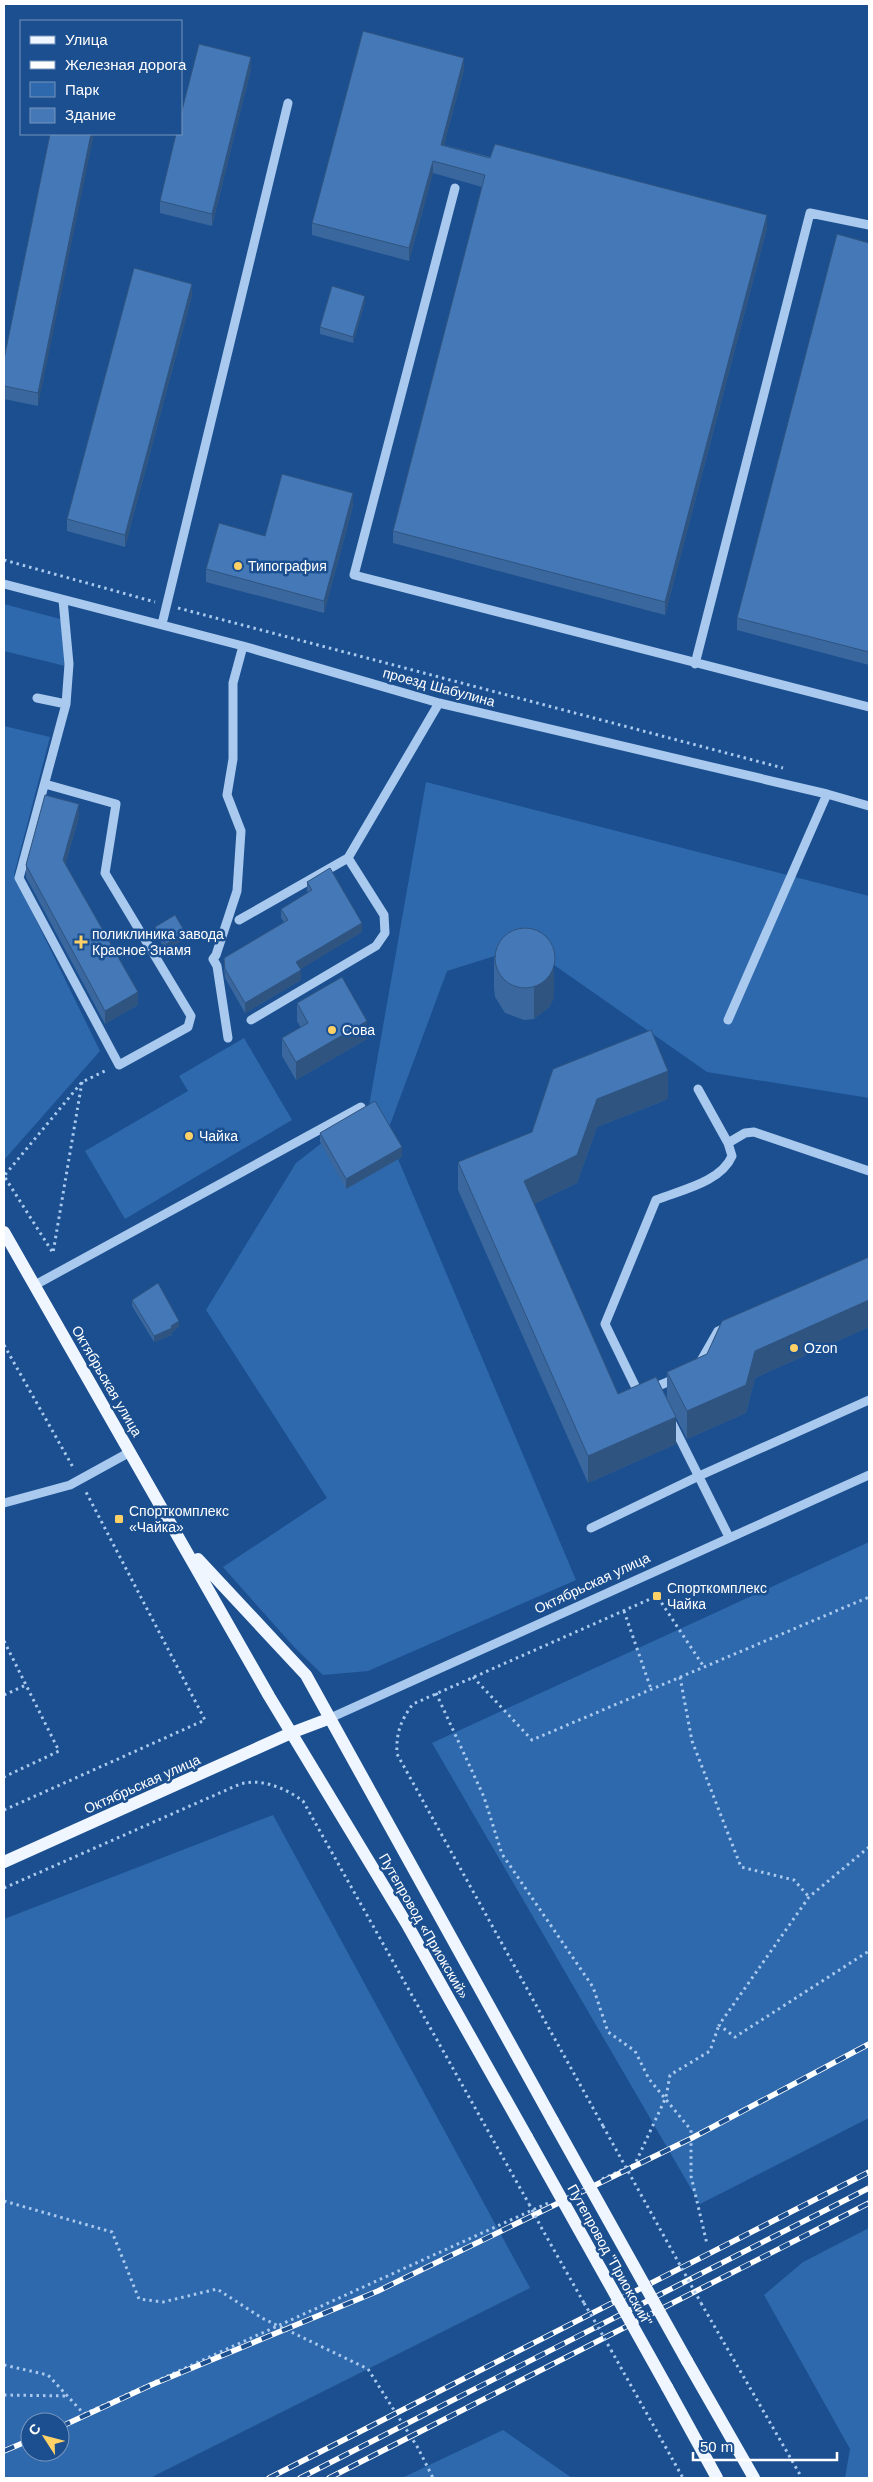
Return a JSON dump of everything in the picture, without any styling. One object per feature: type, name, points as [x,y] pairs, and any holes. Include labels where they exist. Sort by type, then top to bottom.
[{"type":"main road","name":"Октябрьская улица","points":[[4,1232],[291,1733]]},
{"type":"main road","name":"Октябрьская улица","points":[[4,1862],[291,1733],[328,1720],[306,1675],[184,1544]]},
{"type":"main road","name":"Путепровод «Приокский»","points":[[328,1720],[553,2121]]},
{"type":"main road","name":"Путепровод «Приокский»","points":[[291,1733],[408,1926],[527,2137]]},
{"type":"main road","name":"Путепровод \"Приокский\"","points":[[553,2121],[754,2478]]},
{"type":"main road","name":"Путепровод \"Приокский\"","points":[[527,2137],[718,2478]]},
{"type":"street","points":[[162,624],[288,103]]},
{"type":"street","points":[[455,188],[354,574],[695,664],[869,707]]},
{"type":"street","points":[[695,664],[810,213],[869,225]]},
{"type":"street","name":"проезд Шабулина","points":[[4,584],[243,646],[439,703],[827,794],[869,806]]},
{"type":"street","points":[[45,784],[116,804],[104,873],[191,1016],[188,1027],[119,1064],[18,878],[66,704],[68,664],[63,600]]},
{"type":"street","points":[[228,1038],[217,966],[213,959],[237,891],[241,831],[228,795],[233,760],[232,683],[243,646]]},
{"type":"street","points":[[37,698],[66,704]]},
{"type":"street","points":[[239,920],[348,858],[439,703]]},
{"type":"street","points":[[728,1020],[827,794]]},
{"type":"street","points":[[252,1020],[376,946],[385,933],[384,915],[348,858]]},
{"type":"street","points":[[698,1089],[728,1143],[732,1156],[728,1167],[717,1176],[656,1200],[605,1324],[639,1394],[696,1369],[718,1331],[736,1323]]},
{"type":"street","points":[[35,1285],[360,1107]]},
{"type":"street","points":[[728,1143],[745,1134],[754,1132],[869,1171]]},
{"type":"street","points":[[654,1387],[658,1396]]},
{"type":"street","points":[[591,1528],[699,1476],[869,1400]]},
{"type":"street","points":[[667,1413],[729,1536]]},
{"type":"street","points":[[4,1503],[81,1481],[130,1452]]},
{"type":"street","name":"Октябрьская улица","points":[[328,1720],[729,1536],[869,1475]]},
{"type":"path","points":[[4,560],[784,768]]},
{"type":"path","points":[[82,1082],[53,1253],[4,1176],[82,1082],[119,1064]]},
{"type":"path","points":[[4,1345],[81,1481],[205,1720],[4,1810]]},
{"type":"path","points":[[704,1667],[656,1596],[412,1704],[401,1720],[396,1738],[398,1754],[731,2357],[802,2478]]},
{"type":"path","points":[[474,1677],[532,1740],[869,1597]]},
{"type":"path","points":[[624,1611],[651,1689]]},
{"type":"path","points":[[4,1641],[59,1751],[4,1777]]},
{"type":"path","points":[[680,1677],[692,1741],[741,1867],[794,1880],[809,1897]]},
{"type":"path","points":[[4,1695],[26,1685]]},
{"type":"path","points":[[436,1693],[484,1797],[502,1854],[593,1987],[608,2032],[635,2051],[649,2079],[691,2130],[691,2176],[707,2244]]},
{"type":"path","points":[[4,1888],[240,1784],[250,1782],[261,1783],[282,1788],[303,1801],[683,2478]]},
{"type":"path","points":[[599,2180],[635,2164],[666,2098],[670,2075],[710,2051],[719,2025],[809,1897],[869,1847]]},
{"type":"path","points":[[719,2025],[735,2038],[869,1951]]},
{"type":"path","points":[[4,2200],[112,2232],[139,2299],[163,2302],[217,2289],[279,2326],[368,2369],[418,2448],[432,2478]]},
{"type":"path","points":[[4,2365],[48,2374],[85,2414],[555,2200]]},
{"type":"path","points":[[4,2395],[68,2396]]},
{"type":"green space","points":[[4,604],[64,620],[65,666],[4,651]]},
{"type":"green space","points":[[4,726],[50,737],[14,875],[100,1051],[4,1160]]},
{"type":"green space","points":[[426,782],[869,896],[869,1098],[707,1072],[527,946],[447,971],[387,1133],[576,1580],[368,1671],[323,1675],[295,1648],[223,1567],[327,1498],[206,1310],[296,1163],[369,1106]]},
{"type":"green space","name":"Чайка","points":[[244,1038],[292,1120],[125,1219],[85,1151],[188,1091],[179,1076]]},
{"type":"green space","points":[[869,1542],[869,2118],[700,2204],[432,1743]]},
{"type":"green space","points":[[273,1815],[530,2288],[150,2478],[4,2478],[4,1919]]},
{"type":"green space","points":[[869,2228],[869,2478],[845,2478],[850,2449],[764,2295],[803,2262]]},
{"type":"green space","points":[[503,2430],[572,2478],[402,2478]]},
{"type":"building","points":[[363,31],[464,58],[441,145],[490,158],[495,144],[767,215],[665,602],[393,531],[485,175],[433,161],[409,248],[312,223]]},
{"type":"building","points":[[199,44],[251,57],[212,214],[160,201],[176,135],[182,135],[182,110]]},
{"type":"building","points":[[50,135],[91,135],[38,393],[4,386],[4,359]]},
{"type":"building","points":[[837,234],[869,243],[869,652],[737,618]]},
{"type":"building","points":[[134,268],[192,284],[125,535],[67,519]]},
{"type":"building","points":[[332,286],[365,296],[353,337],[320,327]]},
{"type":"building","points":[[282,474],[353,493],[324,601],[206,569],[219,523],[265,536]]},
{"type":"building","name":"поликлиника завода Красное Знамя","points":[[45,795],[79,804],[63,860],[138,992],[105,1011],[26,865]]},
{"type":"building","points":[[330,868],[362,923],[296,962],[301,970],[245,1003],[225,969],[224,958],[288,920],[281,909],[312,890],[307,882]]},
{"type":"building","points":[[175,915],[185,932],[166,944],[155,927]]},
{"type":"building","points":[[519,928],[531,928],[542,933],[550,941],[555,952],[553,970],[542,983],[531,988],[519,988],[508,983],[500,975],[495,964],[495,952],[500,941],[508,933]]},
{"type":"building","points":[[342,977],[367,1021],[296,1062],[282,1038],[308,1023],[297,1003]]},
{"type":"building","points":[[651,1030],[668,1071],[597,1099],[577,1155],[524,1181],[618,1394],[656,1377],[676,1417],[588,1456],[458,1162],[532,1132],[553,1069]]},
{"type":"building","points":[[375,1101],[402,1147],[346,1179],[320,1133]]},
{"type":"building","points":[[869,1257],[869,1300],[755,1351],[746,1385],[687,1411],[667,1372],[707,1354],[722,1321]]},
{"type":"building","points":[[158,1283],[179,1321],[171,1326],[172,1328],[154,1336],[132,1300]]},
{"type":"railway","points":[[70,2422],[151,2385],[378,2291],[690,2139],[869,2044]]},
{"type":"railway","points":[[269,2478],[869,2172]]},
{"type":"railway","points":[[300,2478],[869,2188]]},
{"type":"railway","points":[[329,2478],[869,2203]]},
{"type":"railway","points":[[4,2451],[20,2444]]},
{"type":"place","name":"Типография","points":[[238,566]]},
{"type":"place","name":"поликлиника завода Красное Знамя","points":[[81,942]]},
{"type":"place","name":"Сова","points":[[332,1030]]},
{"type":"place","name":"Чайка","points":[[189,1136]]},
{"type":"place","name":"Ozon","points":[[794,1348]]},
{"type":"place","name":"Спорткомплекс «Чайка»","points":[[119,1519]]},
{"type":"place","name":"Спорткомплекс Чайка","points":[[657,1596]]}]
